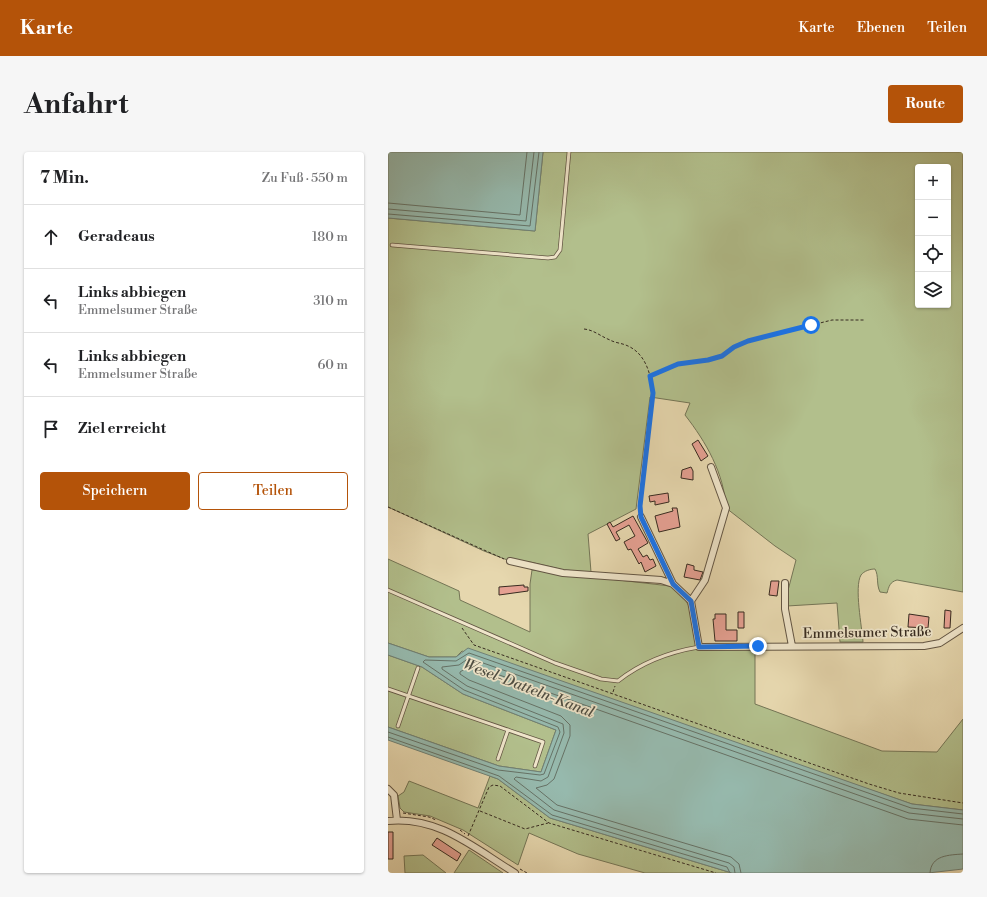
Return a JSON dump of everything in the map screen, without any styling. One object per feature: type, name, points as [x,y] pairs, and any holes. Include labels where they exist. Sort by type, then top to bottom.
[{"type":"street","points":[[691,601],[705,580],[726,508],[711,467]]},
{"type":"street","points":[[641,517],[673,584],[691,601],[699,647]]},
{"type":"street","points":[[510,561],[563,573],[661,580],[673,584]]},
{"type":"street","name":"Emmelsumer Straße","points":[[786,583],[786,609],[792,646]]},
{"type":"street","name":"Emmelsumer Straße","points":[[699,647],[924,646],[940,643],[963,628]]},
{"type":"street","points":[[388,789],[394,795],[397,820]]},
{"type":"street","points":[[388,821],[397,820],[429,823],[465,842],[515,873]]},
{"type":"lane","points":[[392,245],[548,258],[555,257],[560,250],[569,152]]},
{"type":"lane","points":[[388,590],[555,662],[602,679],[618,680],[630,671],[654,658],[677,650],[699,647]]},
{"type":"lane","points":[[398,726],[418,668]]},
{"type":"lane","points":[[388,689],[543,742],[535,766]]},
{"type":"lane","points":[[498,758],[508,730]]},
{"type":"path","points":[[650,376],[678,364],[708,360],[722,356],[734,347],[748,341],[832,320],[864,320]]},
{"type":"path","points":[[584,329],[592,330],[609,340],[626,345],[638,352],[644,359],[650,376],[653,393],[640,506],[641,517]]},
{"type":"path","points":[[388,507],[484,551],[510,561]]},
{"type":"path","points":[[457,620],[474,645],[882,788],[933,799],[963,802]]},
{"type":"path","points":[[612,693],[618,680]]},
{"type":"path","points":[[465,842],[489,787],[493,785],[500,786],[549,823],[716,873]]},
{"type":"path","points":[[479,811],[525,829],[549,823]]},
{"type":"green space","points":[[543,152],[963,152],[963,592],[897,580],[890,585],[887,593],[880,592],[875,569],[867,570],[861,575],[858,588],[863,642],[840,642],[837,603],[787,606],[786,598],[796,560],[775,546],[726,508],[722,482],[713,458],[685,415],[690,403],[650,397],[636,509],[588,534],[591,572],[564,570],[530,562],[510,561],[484,551],[388,507],[388,218],[535,231]]},
{"type":"green space","points":[[388,559],[459,591],[460,600],[530,632],[530,584],[532,570],[670,586],[678,591],[688,605],[693,622],[696,649],[755,649],[755,704],[882,751],[937,752],[963,719],[963,810],[912,804],[462,651],[456,657],[429,657],[388,643]]},
{"type":"green space","points":[[388,655],[422,667],[463,694],[556,730],[541,772],[499,766],[388,727]]},
{"type":"green space","points":[[490,776],[498,779],[550,818],[732,873],[645,873],[578,854],[529,833],[518,865],[463,830],[430,816],[404,812],[400,808],[398,796],[404,792],[409,781],[478,808]]},
{"type":"green space","points":[[469,850],[503,873],[454,873]]},
{"type":"green space","points":[[423,855],[446,873],[405,873],[404,856]]},
{"type":"water","points":[[388,152],[543,152],[535,231],[388,218]]},
{"type":"water","name":"Wesel-Datteln-Kanal","points":[[388,643],[429,657],[456,657],[468,648],[912,804],[963,810],[963,869],[928,873],[732,873],[550,818],[498,779],[388,740],[388,727],[499,766],[541,772],[556,730],[463,694],[422,667],[388,655]]},
{"type":"building","points":[[698,440],[708,456],[701,461],[692,444]]},
{"type":"building","points":[[691,467],[693,471],[693,480],[681,478],[682,470]]},
{"type":"building","points":[[668,493],[669,502],[655,505],[655,501],[650,502],[649,496]]},
{"type":"building","points":[[672,508],[677,508],[680,527],[659,532],[655,516],[673,511]]},
{"type":"building","points":[[633,516],[648,543],[638,549],[643,557],[647,555],[650,560],[653,559],[656,566],[645,572],[641,562],[639,564],[631,549],[628,550],[624,542],[635,536],[629,525],[616,532],[620,539],[616,541],[607,524],[610,522],[613,527]]},
{"type":"building","points":[[687,564],[694,566],[694,570],[703,572],[700,580],[684,577]]},
{"type":"building","points":[[771,581],[779,581],[777,596],[769,595]]},
{"type":"building","points":[[524,585],[524,587],[528,587],[528,591],[499,595],[499,587]]},
{"type":"building","points":[[945,610],[951,611],[950,628],[944,628]]},
{"type":"building","points":[[738,612],[744,612],[744,628],[738,628]]},
{"type":"building","points":[[715,614],[726,614],[726,630],[737,630],[737,641],[715,641],[713,619],[715,619]]},
{"type":"building","points":[[909,614],[929,617],[928,628],[908,627]]},
{"type":"building","points":[[388,832],[393,832],[393,859],[388,859]]},
{"type":"building","points":[[437,838],[461,854],[457,861],[432,845]]},
{"type":"route","points":[[758,646],[699,647],[691,601],[673,584],[641,517],[640,506],[653,393],[650,376],[678,364],[708,360],[722,356],[734,347],[748,341],[811,325]]}]
